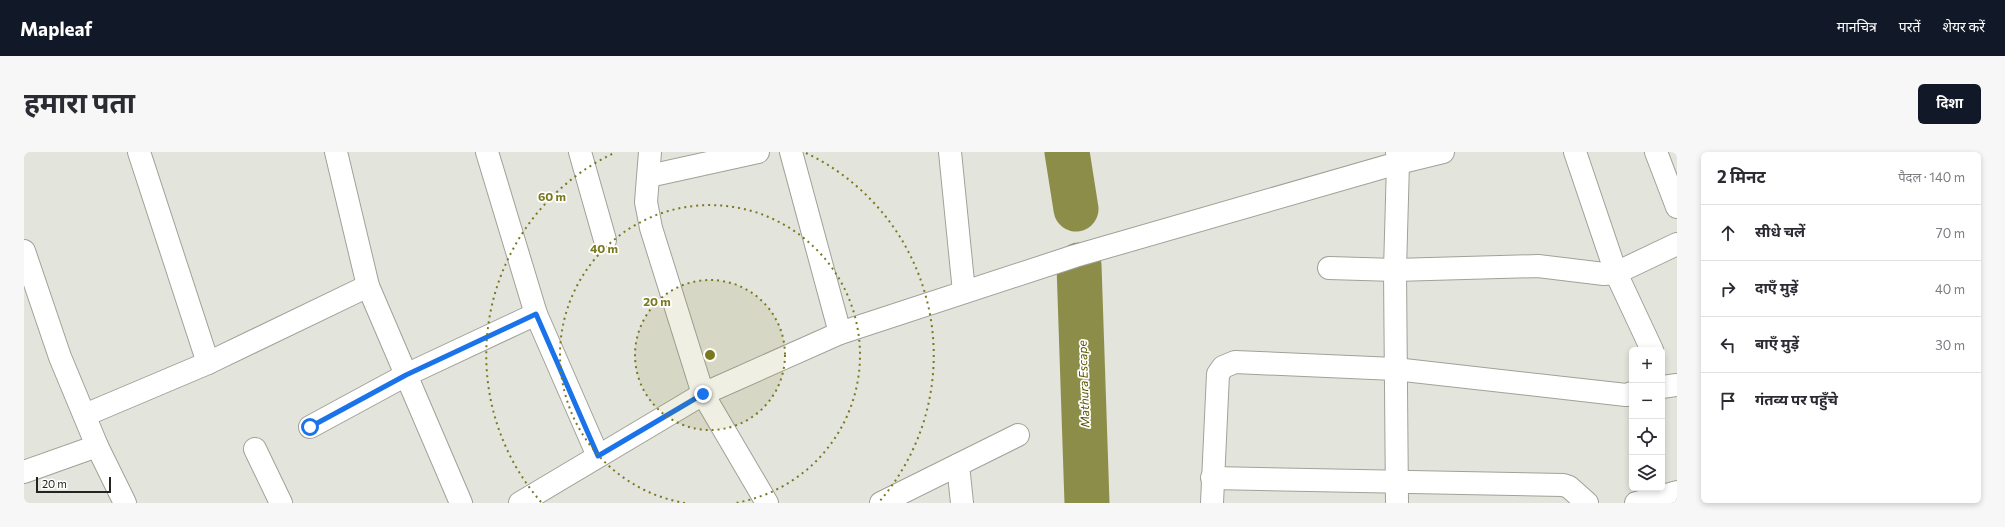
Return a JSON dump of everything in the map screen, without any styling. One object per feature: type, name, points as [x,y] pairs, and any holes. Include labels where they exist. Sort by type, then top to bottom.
[{"type":"street","points":[[139,152],[208,363]]},
{"type":"street","points":[[336,152],[368,286],[461,503]]},
{"type":"street","points":[[487,152],[536,314],[598,456]]},
{"type":"street","points":[[580,152],[606,240]]},
{"type":"street","points":[[650,152],[646,202],[651,228],[703,394],[767,503]]},
{"type":"street","points":[[649,176],[758,152]]},
{"type":"street","points":[[791,152],[840,333]]},
{"type":"street","points":[[950,152],[964,292]]},
{"type":"street","points":[[520,503],[703,394],[840,333],[1075,256],[1398,158],[1443,152]]},
{"type":"street","points":[[1575,152],[1616,273],[1651,347]]},
{"type":"street","points":[[1656,152],[1677,207]]},
{"type":"street","points":[[1397,503],[1395,270],[1398,158]]},
{"type":"street","points":[[1329,268],[1395,270],[1538,266],[1604,274],[1616,273],[1677,244]]},
{"type":"street","points":[[24,250],[60,357],[97,446],[125,503]]},
{"type":"street","points":[[85,415],[208,363],[368,286]]},
{"type":"street","points":[[310,427],[406,375],[536,314]]},
{"type":"street","points":[[1212,503],[1218,374],[1223,367],[1235,362],[1396,368],[1626,395],[1629,394]]},
{"type":"street","points":[[1665,387],[1677,385]]},
{"type":"street","points":[[881,503],[1018,435]]},
{"type":"street","points":[[24,472],[97,446]]},
{"type":"street","points":[[255,449],[281,503]]},
{"type":"street","points":[[958,465],[962,503]]},
{"type":"street","points":[[1212,478],[1563,485],[1569,487],[1587,503]]},
{"type":"street","points":[[1636,503],[1677,492]]},
{"type":"waterway","name":"Mathura Escape","points":[[1067,152],[1076,209]]},
{"type":"waterway","name":"Mathura Escape","points":[[1079,265],[1087,503]]},
{"type":"route","points":[[310,427],[406,375],[536,314],[598,456],[703,394]]}]
